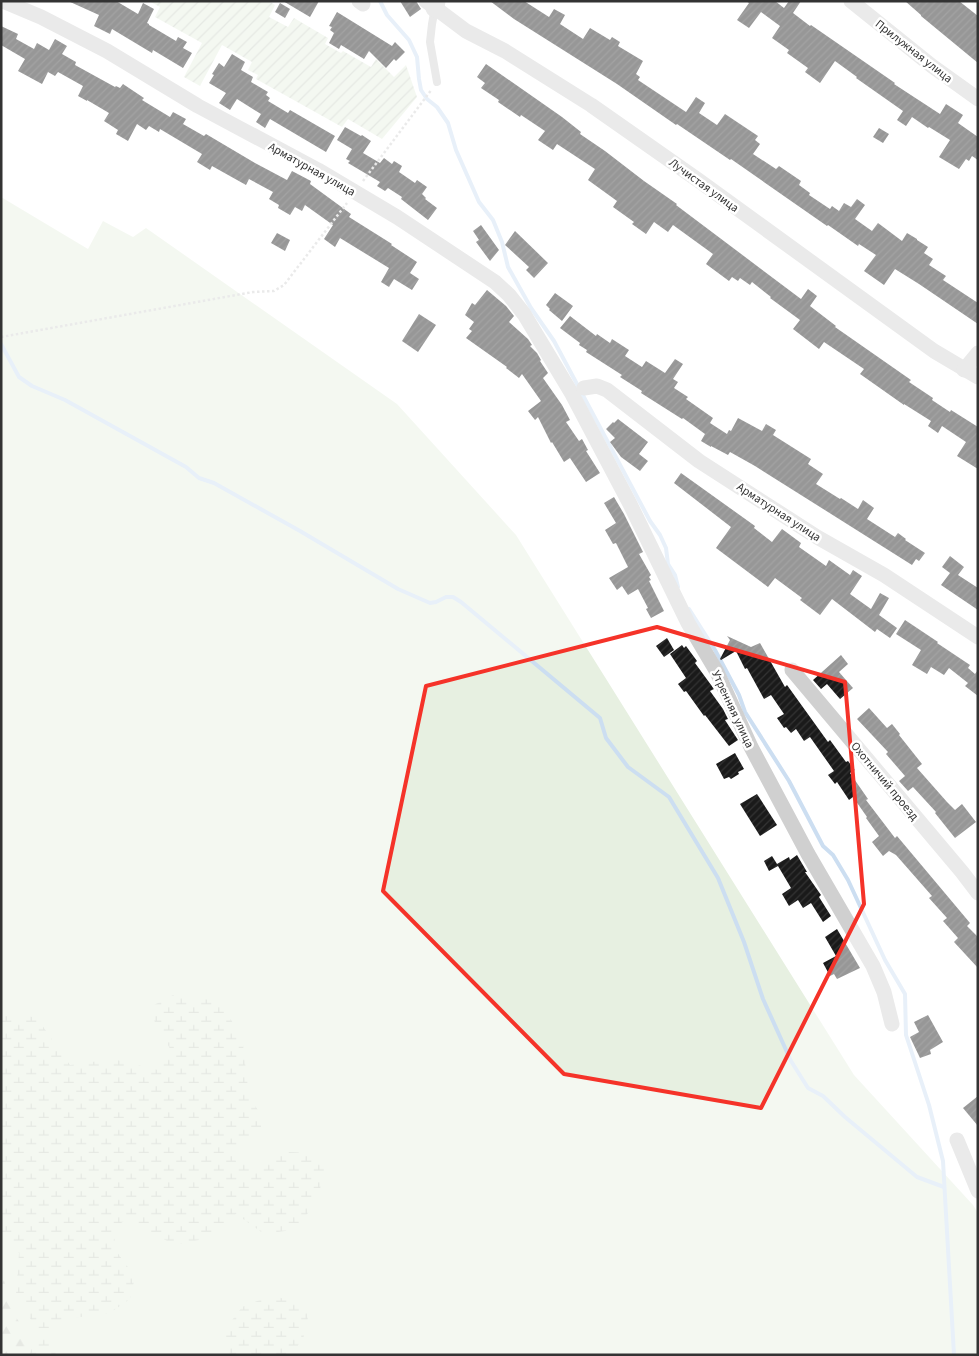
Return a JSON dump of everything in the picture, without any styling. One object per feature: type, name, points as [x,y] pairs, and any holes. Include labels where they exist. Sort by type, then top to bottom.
[{"type":"street","name":"Арматурная улица","points":[[3,1],[41,17],[107,50],[198,106],[318,170],[397,217],[495,282],[510,295],[577,391],[597,386],[607,390],[699,461],[817,537],[884,575],[978,637]]},
{"type":"street","name":"Прилужная улица","points":[[851,1],[978,100]]},
{"type":"street","name":"Лучистая улица","points":[[432,4],[466,30],[505,51],[591,105],[706,185],[934,351],[971,373]]},
{"type":"street","points":[[971,373],[978,353]]},
{"type":"street","name":"Утренняя улица","points":[[577,391],[688,623],[717,672],[751,747],[808,854],[873,966],[884,992],[892,1024]]},
{"type":"street","name":"Охотничий проезд","points":[[792,670],[978,893]]},
{"type":"street","points":[[957,1140],[978,1191]]},
{"type":"lane","points":[[432,4],[430,42],[438,82]]},
{"type":"path","points":[[2,337],[253,292],[274,291],[284,285],[431,91]]},
{"type":"highlighted area","points":[[657,627],[845,682],[864,904],[761,1108],[564,1074],[383,891],[426,686]]},
{"type":"green space","points":[[149,1],[269,1],[275,5],[269,17],[288,27],[294,18],[328,38],[325,44],[341,53],[343,51],[371,67],[376,59],[394,77],[406,65],[417,97],[382,139],[348,119],[342,127],[256,79],[258,75],[248,70],[252,62],[222,45],[200,86],[184,77],[202,43],[155,17],[160,7]]},
{"type":"green space","points":[[1,197],[88,249],[103,221],[133,237],[146,228],[397,404],[516,535],[854,1075],[973,1205],[978,1213],[978,1355],[1,1355]]},
{"type":"green space","points":[[173,995],[218,1001],[242,1036],[249,1097],[262,1116],[261,1128],[234,1151],[236,1162],[257,1167],[286,1152],[315,1153],[328,1171],[309,1212],[292,1230],[264,1234],[236,1214],[209,1238],[175,1245],[126,1220],[116,1226],[114,1248],[135,1277],[130,1299],[110,1313],[52,1321],[49,1333],[56,1355],[29,1355],[39,1333],[16,1295],[19,1253],[1,1232],[1,1015],[5,1011],[37,1018],[70,1065],[113,1059],[158,1070],[173,1054],[151,1015],[154,1005]]},
{"type":"green space","points":[[1,1270],[12,1308],[26,1334],[27,1346],[25,1355],[1,1355]]},
{"type":"green space","points":[[272,1295],[302,1305],[309,1313],[304,1336],[292,1355],[232,1355],[229,1353],[223,1332],[242,1307]]},
{"type":"building","points":[[68,1],[116,1],[138,14],[143,3],[154,9],[147,23],[176,41],[178,37],[187,42],[183,48],[192,53],[183,68],[153,50],[152,53],[112,29],[110,34],[94,26],[99,15]]},
{"type":"building","points":[[283,1],[319,1],[310,17]]},
{"type":"building","points":[[400,1],[416,1],[421,9],[410,17]]},
{"type":"building","points":[[490,1],[524,1],[549,17],[554,9],[565,15],[560,24],[583,39],[590,28],[610,40],[612,37],[620,42],[618,46],[643,61],[636,74],[640,77],[638,80],[686,112],[696,97],[705,103],[699,113],[717,125],[725,114],[758,136],[755,140],[760,144],[753,154],[776,169],[779,166],[801,181],[799,185],[810,193],[809,195],[830,209],[832,206],[839,211],[844,203],[851,207],[857,199],[865,205],[855,219],[872,231],[878,223],[902,241],[907,233],[928,247],[924,253],[933,259],[929,265],[946,276],[943,280],[978,303],[978,324],[895,269],[884,285],[864,271],[876,255],[827,226],[731,159],[514,19]]},
{"type":"building","points":[[746,1],[775,1],[784,8],[789,1],[801,1],[793,13],[810,26],[940,114],[946,104],[963,115],[958,123],[978,137],[978,160],[972,156],[969,161],[966,159],[959,169],[939,157],[950,140],[912,117],[906,126],[897,120],[903,111],[835,61],[820,83],[805,72],[808,68],[787,53],[789,50],[772,38],[780,26],[761,12],[749,28],[737,20],[749,3]]},
{"type":"building","points":[[905,1],[959,1],[978,16],[978,63],[921,16]]},
{"type":"building","points":[[280,3],[290,9],[285,18],[275,12]]},
{"type":"building","points":[[337,12],[392,46],[395,42],[405,52],[396,61],[394,59],[386,68],[369,51],[364,59],[341,45],[339,49],[329,43],[334,33],[330,30],[332,27],[329,26]]},
{"type":"building","points":[[1,26],[18,34],[16,39],[34,49],[37,43],[49,50],[55,39],[67,46],[62,54],[76,62],[75,65],[115,87],[120,88],[123,84],[144,98],[142,100],[170,117],[173,112],[186,119],[183,124],[204,136],[206,134],[287,180],[292,171],[311,181],[310,184],[351,214],[349,217],[417,262],[410,273],[419,279],[412,290],[394,279],[389,287],[381,282],[389,268],[340,238],[335,247],[324,239],[333,225],[305,205],[302,211],[295,207],[290,215],[278,208],[279,205],[269,199],[273,192],[249,179],[246,185],[212,166],[210,170],[197,162],[202,154],[160,129],[159,132],[149,126],[146,130],[137,124],[128,141],[116,134],[118,130],[104,121],[109,113],[78,96],[83,86],[58,72],[55,76],[48,72],[42,84],[18,71],[25,59],[1,45]]},
{"type":"building","points":[[232,54],[245,62],[241,70],[253,77],[251,82],[268,92],[266,95],[270,98],[268,101],[288,113],[290,110],[335,136],[326,152],[270,119],[265,128],[256,122],[261,114],[237,99],[230,110],[219,103],[226,93],[209,83],[219,63],[224,67]]},
{"type":"building","points":[[486,64],[562,117],[581,132],[580,134],[677,204],[801,299],[808,289],[817,296],[810,306],[835,327],[911,380],[909,382],[933,398],[932,400],[978,427],[978,469],[957,456],[966,442],[942,426],[938,433],[928,426],[931,421],[904,405],[860,374],[864,369],[824,342],[819,349],[793,329],[800,320],[752,282],[750,285],[740,278],[738,281],[732,277],[729,281],[706,264],[713,254],[673,225],[668,232],[654,222],[646,234],[632,224],[634,222],[613,207],[617,201],[588,180],[595,169],[557,144],[553,150],[538,140],[545,131],[521,115],[520,117],[481,88],[485,83],[477,77]]},
{"type":"building","points":[[345,127],[371,141],[363,153],[380,163],[384,158],[392,164],[394,161],[402,166],[399,172],[415,183],[417,180],[427,187],[422,194],[425,199],[437,208],[428,220],[401,199],[402,197],[388,188],[385,191],[377,186],[380,182],[348,163],[350,161],[346,159],[352,149],[337,140]]},
{"type":"building","points":[[879,128],[889,134],[883,143],[873,137]]},
{"type":"building","points":[[481,225],[499,250],[490,261],[476,242],[479,240],[473,231]]},
{"type":"building","points":[[515,231],[548,263],[534,278],[526,270],[529,267],[505,245]]},
{"type":"building","points":[[277,233],[290,240],[285,251],[271,243]]},
{"type":"building","points":[[487,290],[506,306],[514,316],[509,322],[528,339],[532,345],[530,346],[537,353],[548,373],[543,378],[570,420],[566,422],[579,441],[582,439],[588,450],[586,451],[600,473],[586,482],[570,458],[564,462],[551,443],[538,417],[535,420],[528,411],[541,401],[522,374],[519,378],[507,367],[466,338],[472,331],[469,329],[474,322],[465,315],[472,303],[475,305]]},
{"type":"building","points":[[555,293],[573,306],[562,321],[546,305]]},
{"type":"building","points":[[419,314],[436,325],[418,352],[402,341]]},
{"type":"building","points":[[570,316],[596,336],[597,334],[610,343],[612,339],[629,350],[625,356],[642,367],[646,361],[665,373],[675,359],[683,364],[673,379],[678,382],[674,388],[713,418],[710,423],[727,434],[729,430],[731,431],[738,418],[762,431],[766,424],[776,430],[773,435],[811,459],[808,464],[823,474],[816,484],[858,509],[863,500],[874,508],[867,519],[895,537],[898,533],[925,553],[919,561],[916,559],[912,565],[755,466],[730,452],[728,455],[701,441],[705,434],[683,418],[641,393],[642,391],[620,377],[622,375],[586,352],[587,350],[579,345],[580,343],[560,328]]},
{"type":"building","points":[[618,419],[648,442],[639,454],[648,461],[640,471],[621,457],[610,442],[615,438],[606,429]]},
{"type":"building","points":[[681,473],[755,526],[754,528],[772,542],[782,529],[801,543],[799,547],[826,566],[829,560],[850,575],[853,570],[862,576],[850,594],[871,609],[880,593],[889,598],[879,615],[897,628],[890,638],[877,629],[875,632],[832,599],[820,615],[800,600],[802,598],[775,578],[768,587],[716,548],[731,527],[674,483]]},
{"type":"building","points":[[614,497],[643,552],[639,554],[651,575],[649,577],[651,580],[649,581],[664,611],[651,618],[638,589],[628,595],[622,586],[617,590],[609,578],[628,567],[616,543],[613,544],[605,530],[616,523],[604,503]]},
{"type":"building","points":[[950,556],[964,567],[958,575],[978,588],[978,610],[941,585],[950,573],[942,567]]},
{"type":"building","points":[[905,620],[970,665],[968,668],[975,674],[978,670],[978,696],[965,686],[968,683],[949,668],[944,675],[931,667],[927,674],[912,665],[921,650],[896,634]]},
{"type":"building","points":[[727,636],[751,647],[760,643],[785,687],[787,685],[828,742],[830,740],[846,762],[848,761],[855,770],[850,773],[868,799],[866,800],[895,838],[897,836],[970,923],[967,926],[978,937],[978,968],[954,942],[958,938],[943,921],[947,918],[929,898],[932,896],[896,855],[889,851],[883,856],[872,842],[879,836],[853,797],[849,800],[837,782],[835,784],[828,775],[834,771],[810,737],[804,741],[796,729],[791,733],[786,727],[784,728],[777,718],[784,714],[771,695],[764,699],[736,651],[720,659],[730,640]]},
{"type":"building","points":[[667,638],[674,650],[664,657],[656,646]]},
{"type":"building","points":[[682,645],[684,648],[686,646],[697,661],[695,663],[714,689],[710,691],[723,709],[728,719],[725,720],[738,740],[729,746],[686,691],[684,692],[678,684],[686,678],[670,654]]},
{"type":"building","points":[[841,655],[848,664],[839,672],[853,688],[840,699],[827,684],[821,689],[813,680]]},
{"type":"building","points":[[869,708],[887,728],[892,724],[922,764],[917,768],[947,802],[955,810],[962,804],[976,822],[955,838],[936,812],[913,787],[908,791],[899,781],[905,776],[886,754],[888,752],[857,719]]},
{"type":"building","points":[[735,753],[744,769],[731,779],[729,777],[724,779],[716,764]]},
{"type":"building","points":[[757,794],[777,825],[760,836],[740,804]]},
{"type":"building","points":[[797,855],[831,916],[823,922],[811,903],[803,908],[798,900],[789,906],[782,894],[791,888],[778,866],[769,871],[764,861],[772,856],[777,864],[789,857],[790,860]]},
{"type":"building","points":[[837,929],[860,968],[837,979],[834,974],[830,976],[823,963],[836,956],[825,937]]},
{"type":"building","points":[[928,1015],[943,1042],[930,1050],[931,1054],[920,1058],[910,1037],[919,1032],[914,1022]]},
{"type":"building","points":[[978,1096],[978,1126],[963,1108]]},
{"type":"waterway","points":[[380,1],[387,15],[409,40],[417,57],[421,90],[427,99],[437,107],[448,123],[456,150],[479,202],[493,220],[502,242],[508,267],[531,308],[554,341],[650,521],[660,535],[666,548],[668,564],[675,575],[678,587]]},
{"type":"waterway","points":[[1,344],[19,377],[32,386],[65,400],[186,467],[199,478],[214,483],[398,589],[430,603],[446,597],[453,597],[600,718],[606,738],[628,767],[669,797],[718,878],[744,942],[763,999],[791,1061],[808,1088],[823,1096],[845,1117],[917,1177],[944,1187]]},
{"type":"waterway","points":[[689,609],[715,650],[739,695],[745,712],[789,781],[823,846],[833,855],[848,880],[885,960],[905,994],[906,1035],[929,1105],[943,1161],[954,1355]]}]
